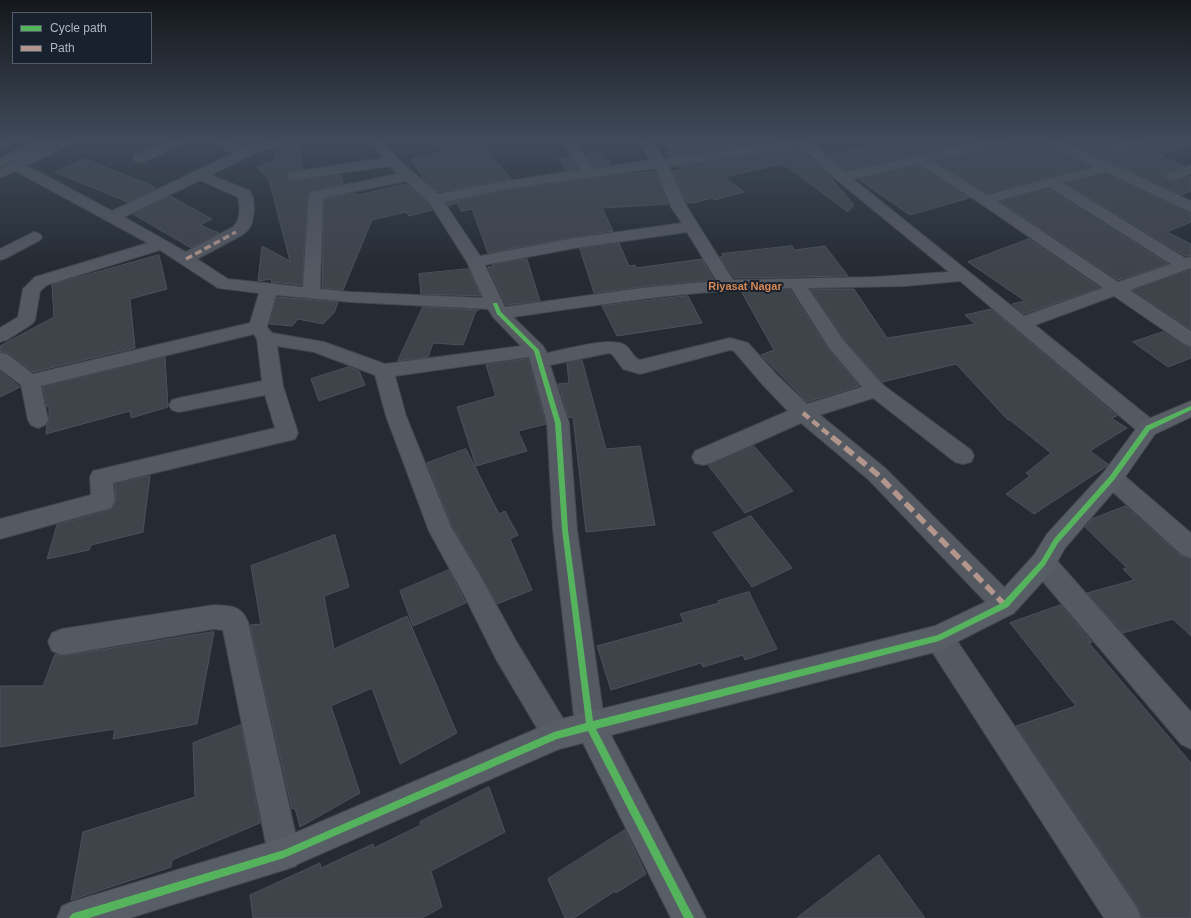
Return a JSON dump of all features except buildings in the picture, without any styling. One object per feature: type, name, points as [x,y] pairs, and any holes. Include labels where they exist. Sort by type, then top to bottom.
[{"type":"street","points":[[50,184],[162,244],[224,284],[311,294],[497,309],[692,287],[930,280],[964,275]]},
{"type":"street","points":[[112,217],[181,184]]},
{"type":"street","points":[[186,259],[242,228],[244,223],[245,194],[220,184]]},
{"type":"street","points":[[311,294],[316,195],[371,184]]},
{"type":"street","points":[[418,184],[435,199],[475,262],[497,309],[538,355],[558,423],[565,530],[590,726],[689,918]]},
{"type":"street","points":[[435,199],[516,184]]},
{"type":"street","points":[[670,184],[679,207],[728,285]]},
{"type":"street","points":[[851,184],[964,275],[1148,428]]},
{"type":"street","points":[[959,184],[1191,340]]},
{"type":"street","points":[[985,200],[1044,184]]},
{"type":"street","points":[[1054,184],[1187,263]]},
{"type":"street","points":[[1140,184],[1191,207]]},
{"type":"street","points":[[475,262],[575,243],[690,226]]},
{"type":"street","points":[[0,255],[34,237]]},
{"type":"street","points":[[0,336],[26,320],[32,289],[41,281],[162,244]]},
{"type":"street","points":[[1022,323],[1187,263]]},
{"type":"street","points":[[796,283],[837,345],[876,390],[963,456]]},
{"type":"street","points":[[0,528],[103,501],[101,477],[287,433],[273,386],[262,332],[269,289]]},
{"type":"street","points":[[30,382],[262,332],[317,346],[384,371],[609,347],[619,350],[630,364],[640,367],[730,344],[741,347],[770,380],[803,413],[876,474],[1005,605]]},
{"type":"street","points":[[0,359],[30,382],[38,420]]},
{"type":"street","points":[[384,371],[404,437],[441,530],[506,650],[557,735]]},
{"type":"street","points":[[179,405],[273,386]]},
{"type":"street","points":[[703,457],[803,413],[876,390]]},
{"type":"street","points":[[74,918],[284,854],[557,735],[938,638],[1005,605],[1043,563],[1056,541],[1112,478],[1148,428],[1191,408]]},
{"type":"street","points":[[1112,478],[1191,548]]},
{"type":"street","points":[[1043,563],[1191,734]]},
{"type":"street","points":[[62,642],[214,617],[230,618],[235,622],[284,854]]},
{"type":"street","points":[[938,638],[1124,918]]},
{"type":"marked path","points":[[186,259],[236,232]]},
{"type":"marked path","points":[[803,413],[877,474],[1005,605]]},
{"type":"cycle path","points":[[495,304],[499,313],[536,350],[558,423],[565,530],[590,726],[939,638],[1005,605],[1043,563],[1056,541],[1112,478],[1148,428],[1191,408]]},
{"type":"cycle path","points":[[74,918],[284,854],[557,735],[590,726],[689,918]]},
{"type":"district","name":"Riyasat Nagar","points":[[745,287]]}]
